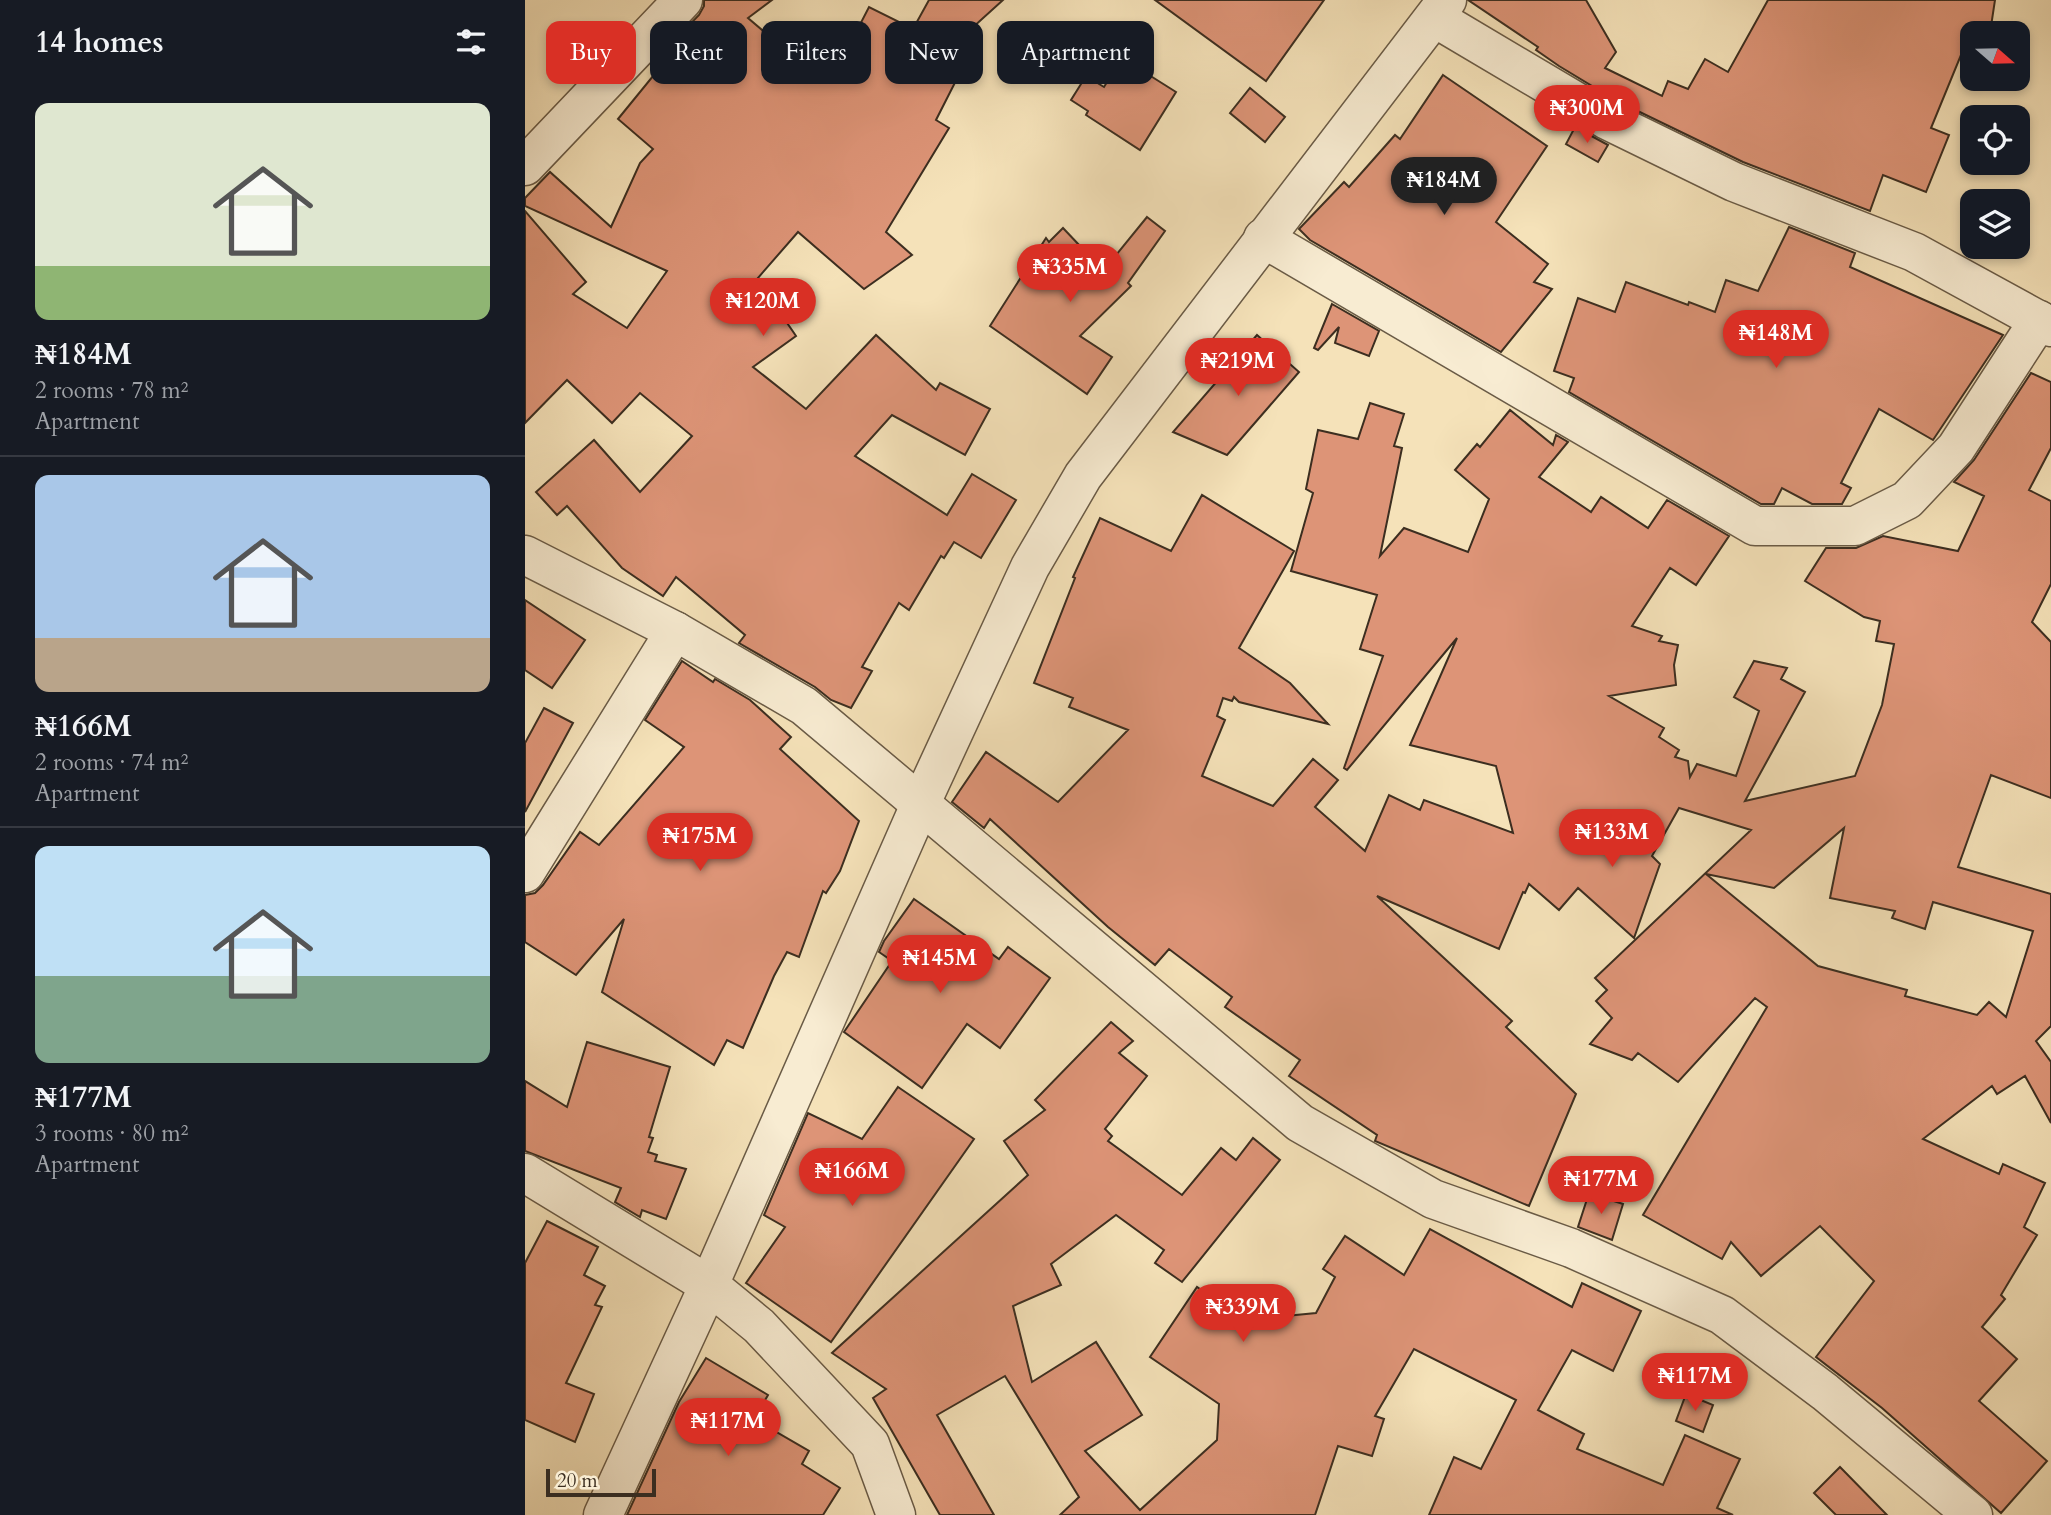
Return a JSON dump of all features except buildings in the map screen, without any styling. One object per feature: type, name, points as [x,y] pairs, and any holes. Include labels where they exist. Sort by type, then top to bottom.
[{"type":"street","points":[[525,166],[683,0]]},
{"type":"street","points":[[603,1515],[709,1284],[920,805],[1030,568],[1083,476],[1263,238],[1441,9],[1607,120],[1734,182],[1914,252],[2045,324],[1956,448],[1907,500],[1854,526],[1755,526],[1263,238]]},
{"type":"street","points":[[525,555],[675,631],[804,706],[1300,1124],[1433,1199],[1571,1248],[1722,1315],[1825,1392],[1973,1515]]},
{"type":"street","points":[[525,873],[675,631]]},
{"type":"street","points":[[525,1173],[709,1284],[759,1325],[870,1444],[896,1515]]}]
